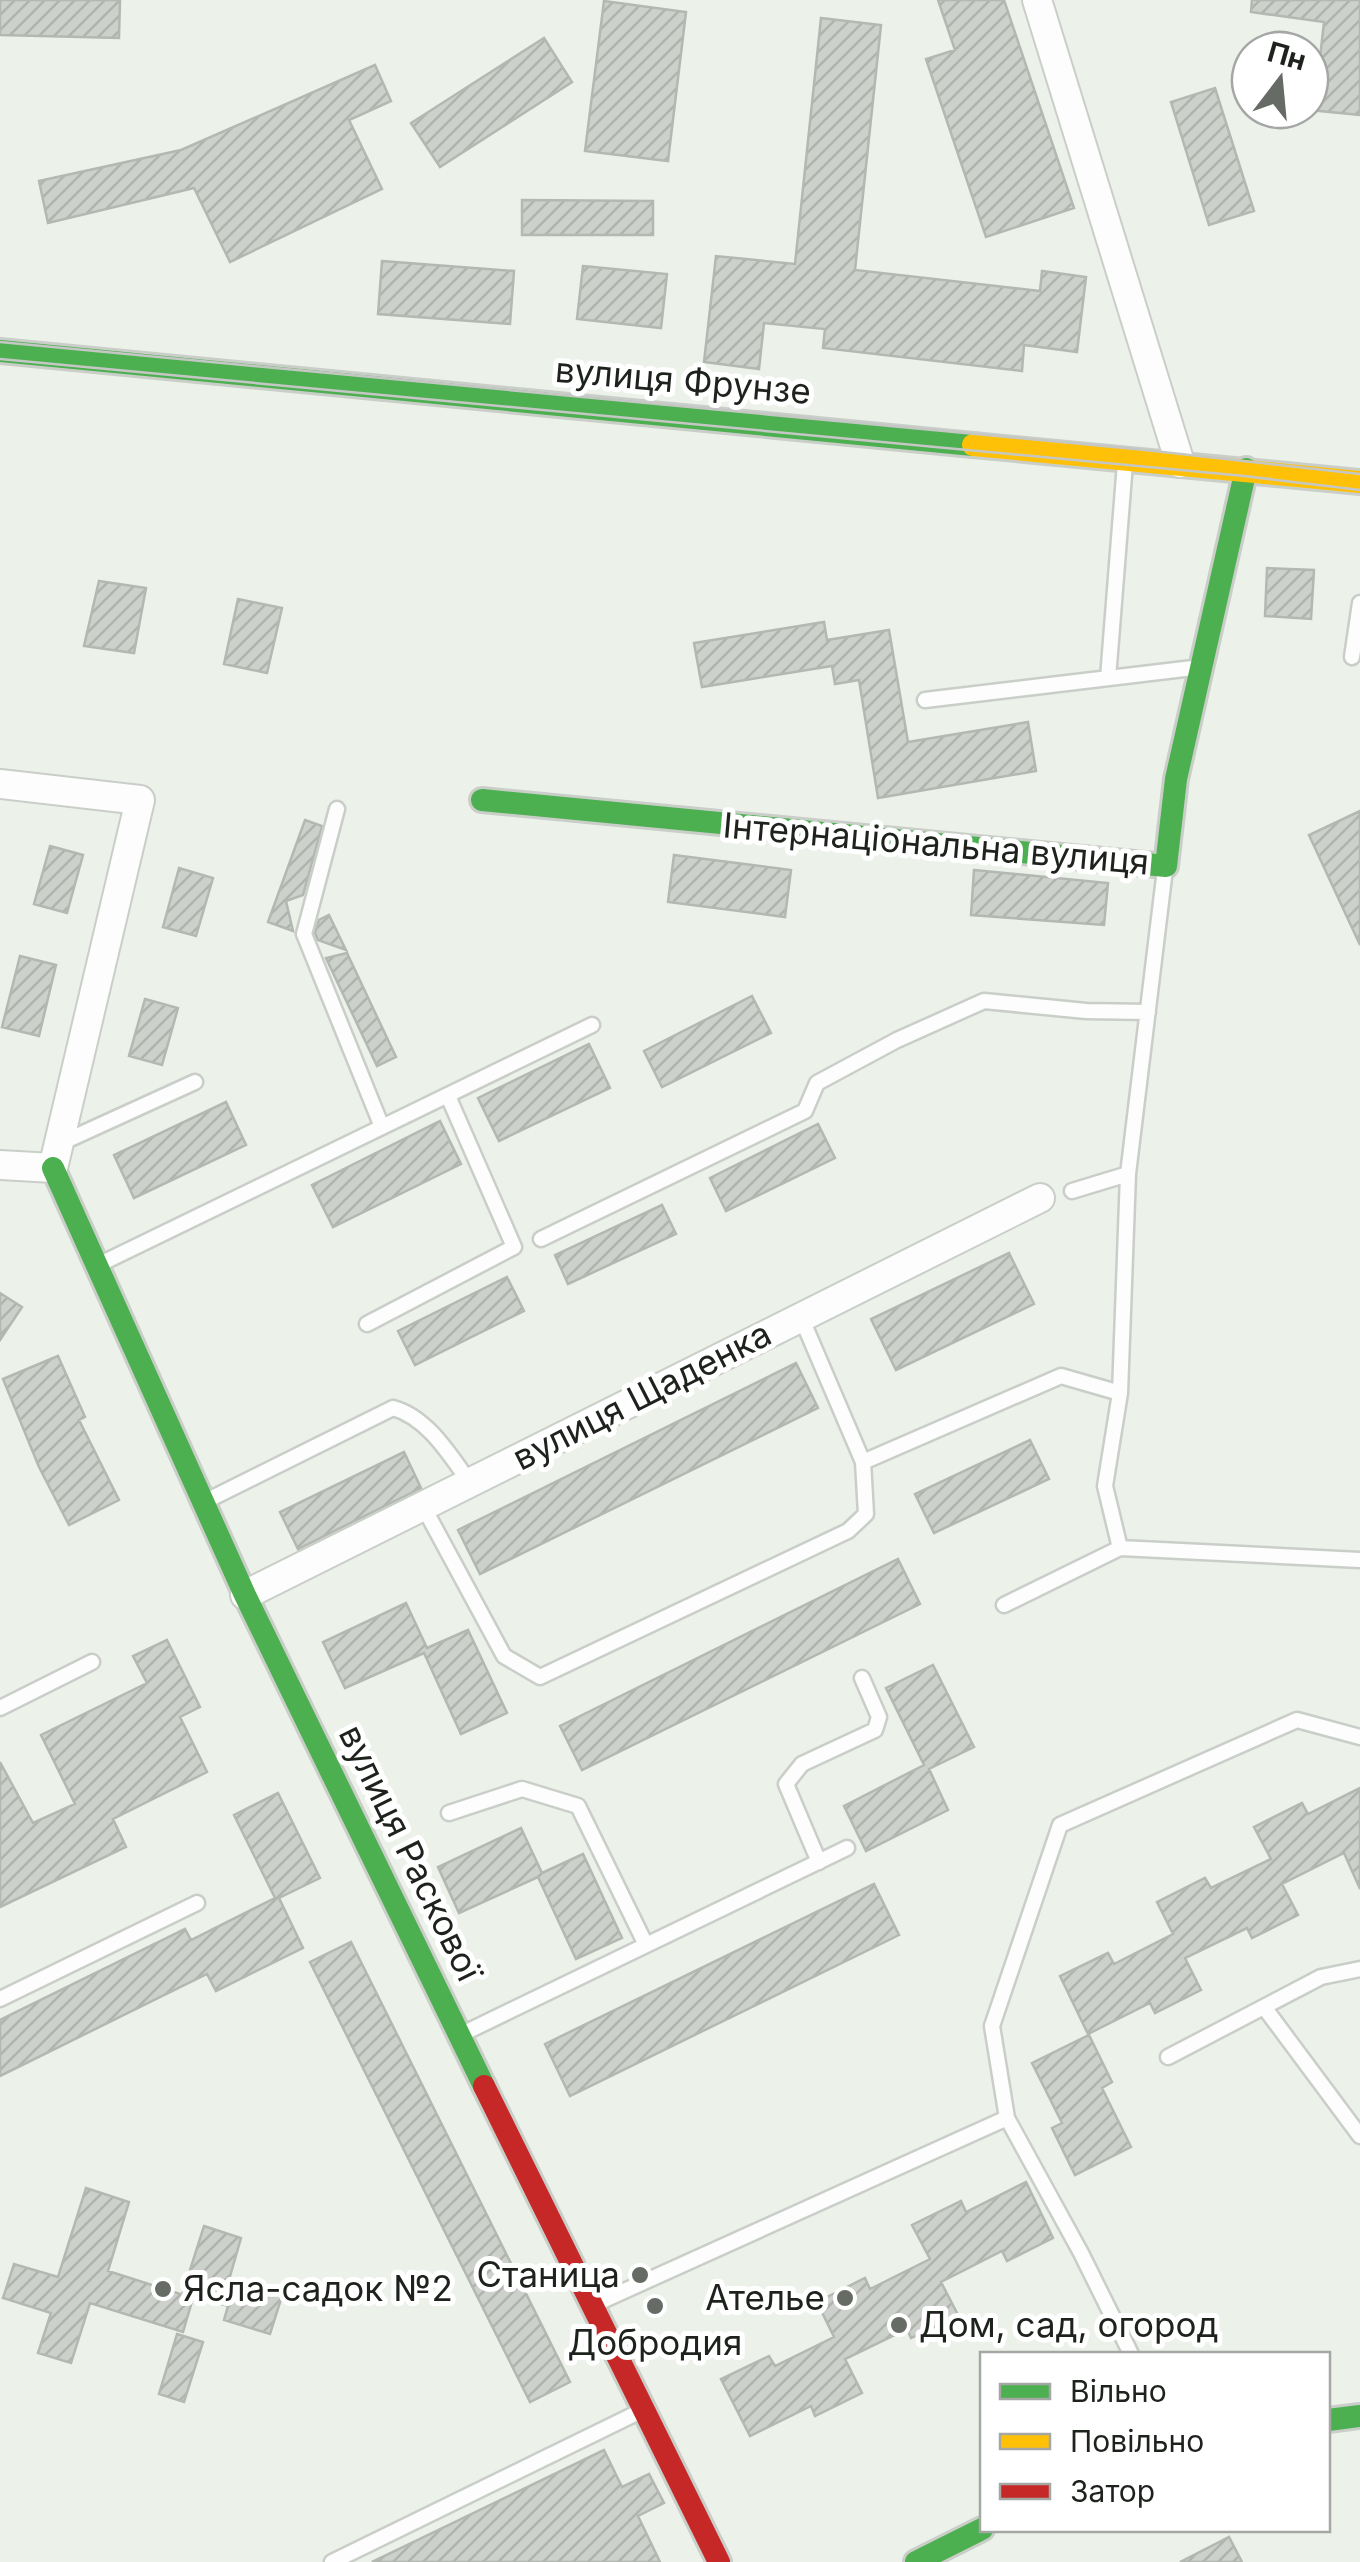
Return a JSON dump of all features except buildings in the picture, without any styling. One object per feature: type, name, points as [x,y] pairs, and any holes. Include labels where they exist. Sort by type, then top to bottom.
[{"type":"street","points":[[1037,0],[1180,463]]},
{"type":"street","name":"вулиця Фрунзе","points":[[0,351],[1360,482]]},
{"type":"street","name":"Інтернаціональна вулиця","points":[[482,800],[1166,866],[1176,779],[1246,469]]},
{"type":"street","points":[[0,784],[140,800],[56,1156],[0,1165]]},
{"type":"street","name":"вулиця Раскової","points":[[56,1156],[97,1266],[245,1595],[719,2562]]},
{"type":"street","name":"вулиця Щаденка","points":[[245,1595],[1040,1198]]},
{"type":"street","points":[[1330,2420],[1360,2416]]},
{"type":"street","points":[[916,2562],[980,2530]]},
{"type":"lane","points":[[1108,678],[1125,458]]},
{"type":"lane","points":[[1352,657],[1360,603]]},
{"type":"lane","points":[[925,700],[1202,667]]},
{"type":"lane","points":[[337,809],[304,934],[382,1128]]},
{"type":"lane","points":[[1120,1548],[1105,1486],[1120,1393],[1128,1174],[1166,866]]},
{"type":"lane","points":[[541,1239],[806,1111],[816,1083],[897,1040],[984,1001],[1086,1012],[1148,1012]]},
{"type":"lane","points":[[97,1266],[592,1026]]},
{"type":"lane","points":[[56,1156],[195,1082]]},
{"type":"lane","points":[[367,1324],[514,1248],[448,1096]]},
{"type":"lane","points":[[1072,1192],[1128,1174]]},
{"type":"lane","points":[[423,1506],[504,1656],[540,1677],[848,1530],[866,1514],[863,1462],[801,1317]]},
{"type":"lane","points":[[863,1462],[1061,1376],[1120,1393]]},
{"type":"lane","points":[[203,1502],[393,1408],[411,1413],[470,1483]]},
{"type":"lane","points":[[1004,1605],[1120,1548],[1360,1560]]},
{"type":"lane","points":[[0,1708],[92,1662]]},
{"type":"lane","points":[[819,1862],[786,1784],[802,1764],[875,1730],[879,1716],[862,1678]]},
{"type":"lane","points":[[1130,2352],[1007,2118],[992,2026],[1060,1824],[1297,1720],[1360,1737]]},
{"type":"lane","points":[[449,1813],[522,1788],[578,1806],[646,1945]]},
{"type":"lane","points":[[459,2036],[847,1848]]},
{"type":"lane","points":[[0,2000],[197,1903]]},
{"type":"lane","points":[[1168,2056],[1321,1976],[1360,1969]]},
{"type":"lane","points":[[1264,2006],[1360,2136]]},
{"type":"lane","points":[[591,2306],[1007,2118]]},
{"type":"lane","points":[[332,2562],[642,2410]]},
{"type":"tram line","points":[[0,342],[1145,450],[1360,474]]},
{"type":"tram line","points":[[0,359],[1360,490]]},
{"type":"traffic: fast","points":[[0,351],[973,445]]},
{"type":"traffic: fast","points":[[482,800],[1166,866],[1176,779],[1246,469]]},
{"type":"traffic: fast","points":[[53,1168],[245,1595],[484,2086]]},
{"type":"traffic: fast","points":[[1330,2420],[1360,2416]]},
{"type":"traffic: fast","points":[[916,2562],[980,2530]]},
{"type":"traffic: slow","points":[[973,445],[1360,482]]},
{"type":"traffic: jam","points":[[484,2086],[719,2562]]},
{"type":"place","name":"Станица","points":[[640,2275]]},
{"type":"place","name":"Ясла-садок №2","points":[[163,2289]]},
{"type":"place","name":"Ателье","points":[[845,2298]]},
{"type":"place","name":"Добродия","points":[[655,2306]]},
{"type":"place","name":"Дом, сад, огород","points":[[899,2325]]}]
